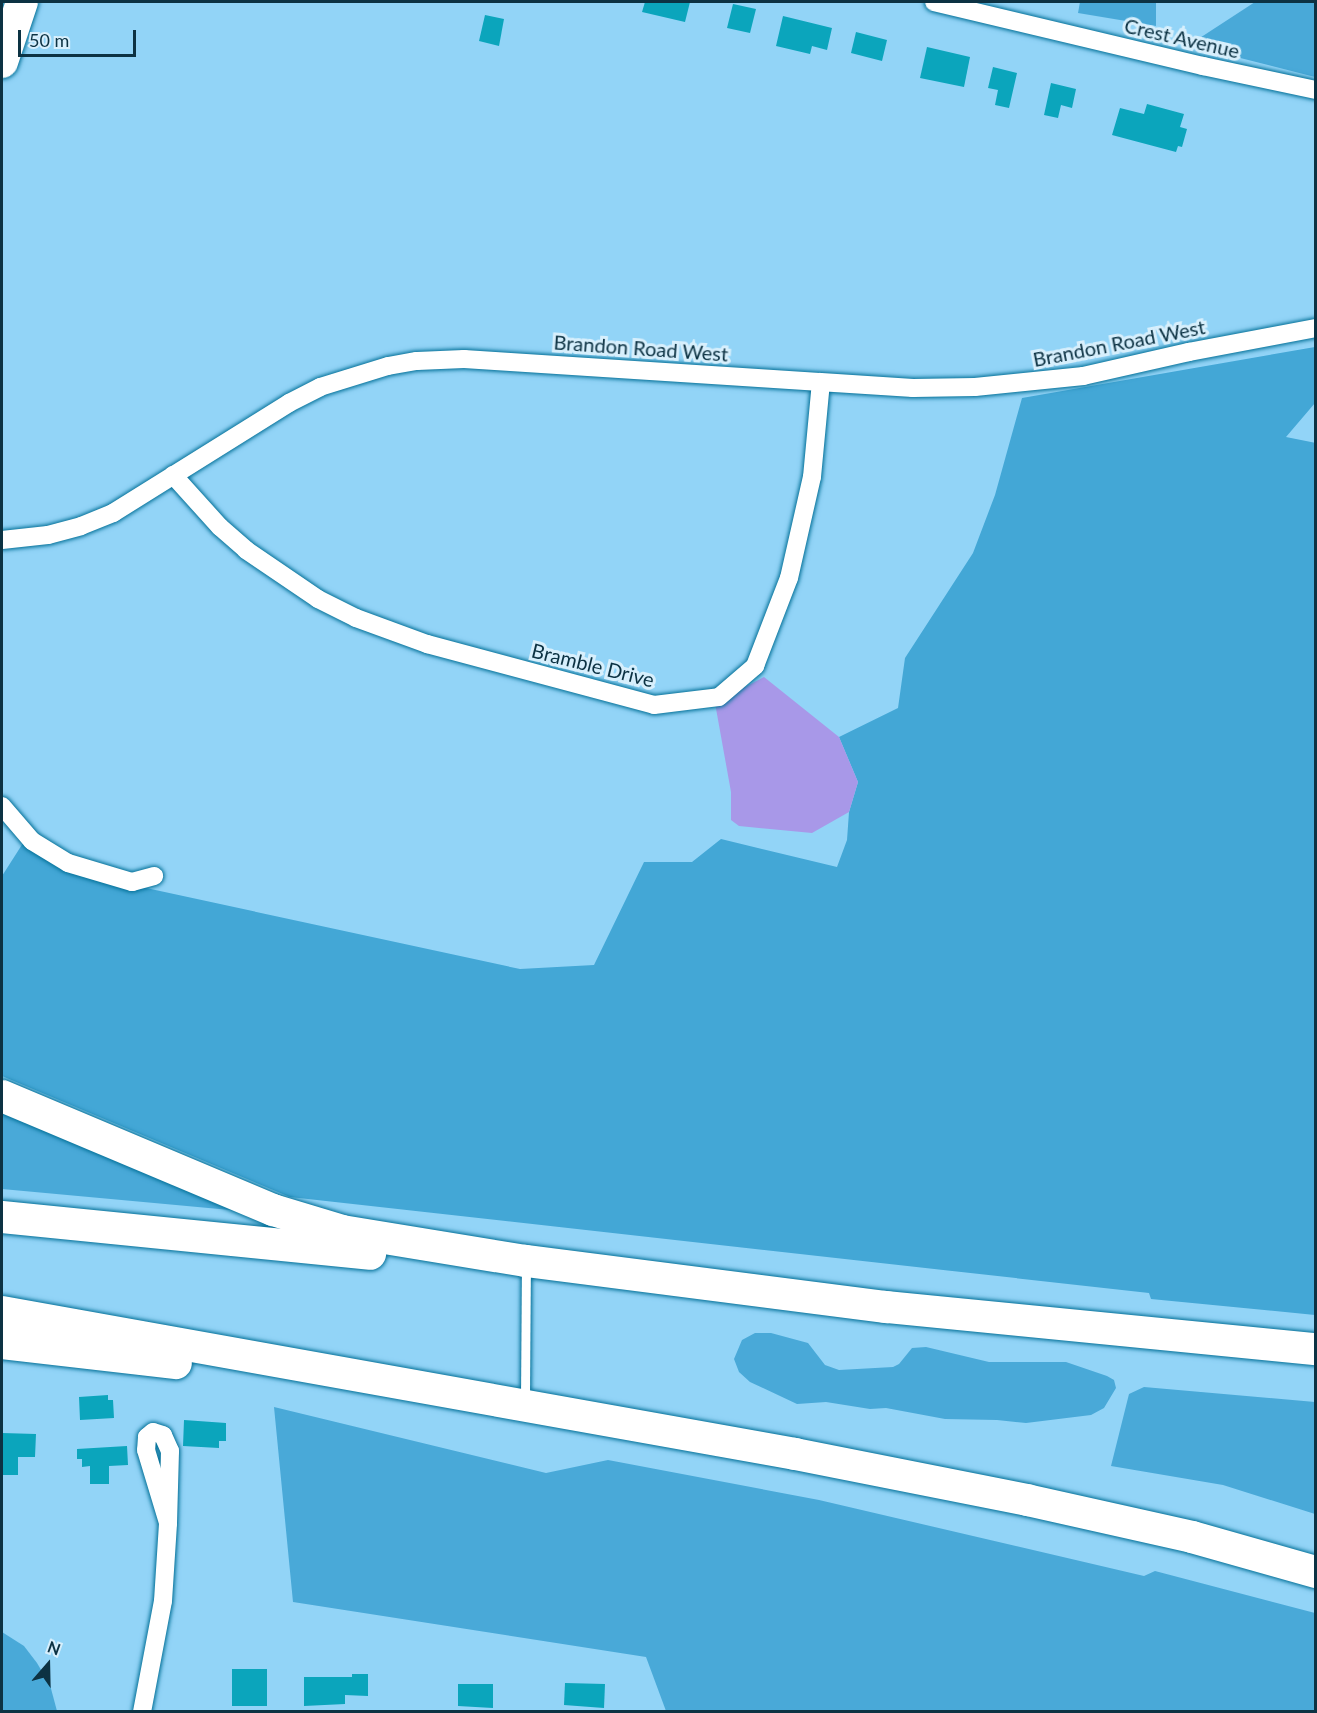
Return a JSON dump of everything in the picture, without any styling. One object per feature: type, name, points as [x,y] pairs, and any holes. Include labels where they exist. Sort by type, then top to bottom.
[{"type":"highway","points":[[2,62],[22,2]]},
{"type":"highway","points":[[2,1096],[303,1221],[342,1231],[526,1261],[886,1307],[1316,1348]]},
{"type":"highway","points":[[2,1217],[480,1265],[526,1261]]},
{"type":"highway","points":[[2,1312],[673,1433],[1084,1512],[1192,1538],[1316,1572]]},
{"type":"highway","points":[[2,1343],[191,1365],[673,1433]]},
{"type":"street","name":"Crest Avenue","points":[[934,2],[1203,66],[1316,90]]},
{"type":"street","name":"Brandon Road West","points":[[2,540],[48,535],[81,526],[113,513],[289,403],[320,387],[354,375],[417,361],[464,359],[913,388],[1021,384],[1083,376],[1189,352],[1316,328]]},
{"type":"street","name":"Bramble Drive","points":[[173,476],[220,527],[246,550],[318,599],[356,618],[427,644],[654,705],[719,697],[755,666],[789,578],[812,477],[821,382]]},
{"type":"street","points":[[2,806],[32,842],[68,863],[132,882],[154,876]]},
{"type":"street","points":[[142,1712],[163,1602],[168,1523]]},
{"type":"lane","points":[[525,1406],[526,1261]]},
{"type":"shaded area","points":[[1080,2],[1156,2],[1156,26],[1078,13]]},
{"type":"shaded area","points":[[1255,2],[1315,2],[1315,77],[1189,45]]},
{"type":"shaded area","points":[[1315,347],[1315,403],[1286,437],[1316,443],[1315,1315],[1151,1299],[1149,1293],[290,1197],[2,1076],[2,876],[25,840],[86,875],[520,969],[594,965],[644,862],[692,862],[721,839],[837,867],[847,840],[849,812],[858,782],[839,737],[898,708],[905,658],[973,553],[995,495],[1022,398]]},
{"type":"shaded area","points":[[764,677],[839,737],[858,782],[849,812],[812,833],[739,826],[731,820],[731,792],[715,703]]},
{"type":"shaded area","points":[[2,1107],[252,1212],[2,1189]]},
{"type":"shaded area","points":[[755,1333],[771,1333],[808,1343],[825,1365],[839,1370],[893,1367],[899,1364],[912,1348],[926,1347],[989,1362],[1066,1362],[1107,1376],[1114,1380],[1116,1388],[1104,1408],[1091,1415],[1026,1423],[945,1419],[886,1408],[870,1409],[826,1402],[797,1404],[750,1382],[739,1372],[734,1359],[742,1340]]},
{"type":"shaded area","points":[[1144,1387],[1315,1402],[1315,1514],[1223,1485],[1111,1466],[1129,1394]]},
{"type":"shaded area","points":[[274,1407],[546,1473],[608,1460],[819,1500],[1144,1576],[1155,1571],[1315,1613],[1315,1711],[666,1711],[646,1657],[293,1602]]},
{"type":"shaded area","points":[[2,1632],[24,1646],[37,1663],[50,1685],[57,1711],[2,1711]]},
{"type":"building","points":[[645,2],[690,2],[685,22],[642,12]]},
{"type":"building","points":[[733,4],[756,9],[750,33],[727,28]]},
{"type":"building","points":[[485,15],[504,19],[499,46],[479,41]]},
{"type":"building","points":[[783,16],[832,28],[827,50],[812,46],[810,54],[776,46]]},
{"type":"building","points":[[856,32],[887,40],[882,61],[851,53]]},
{"type":"building","points":[[927,47],[970,57],[964,87],[920,78]]},
{"type":"building","points":[[993,67],[1017,73],[1009,108],[995,105],[998,90],[988,88]]},
{"type":"building","points":[[1051,83],[1076,89],[1072,108],[1061,105],[1058,118],[1044,115]]},
{"type":"building","points":[[1147,104],[1184,114],[1180,127],[1187,129],[1182,147],[1178,146],[1176,152],[1112,135],[1120,108],[1144,114]]},
{"type":"building","points":[[108,1395],[108,1400],[113,1400],[114,1418],[80,1420],[79,1397]]},
{"type":"building","points":[[184,1420],[226,1423],[226,1441],[219,1441],[219,1448],[183,1446]]},
{"type":"building","points":[[2,1433],[36,1434],[35,1457],[18,1457],[18,1475],[2,1475]]},
{"type":"building","points":[[127,1446],[128,1465],[109,1466],[109,1484],[90,1484],[90,1466],[82,1467],[82,1459],[77,1459],[77,1449]]},
{"type":"building","points":[[232,1669],[267,1669],[267,1706],[232,1706]]},
{"type":"building","points":[[352,1674],[368,1674],[368,1696],[345,1695],[345,1704],[304,1706],[304,1677],[352,1677]]},
{"type":"building","points":[[565,1683],[605,1684],[604,1708],[564,1705]]},
{"type":"building","points":[[458,1684],[493,1684],[493,1708],[458,1706]]}]
